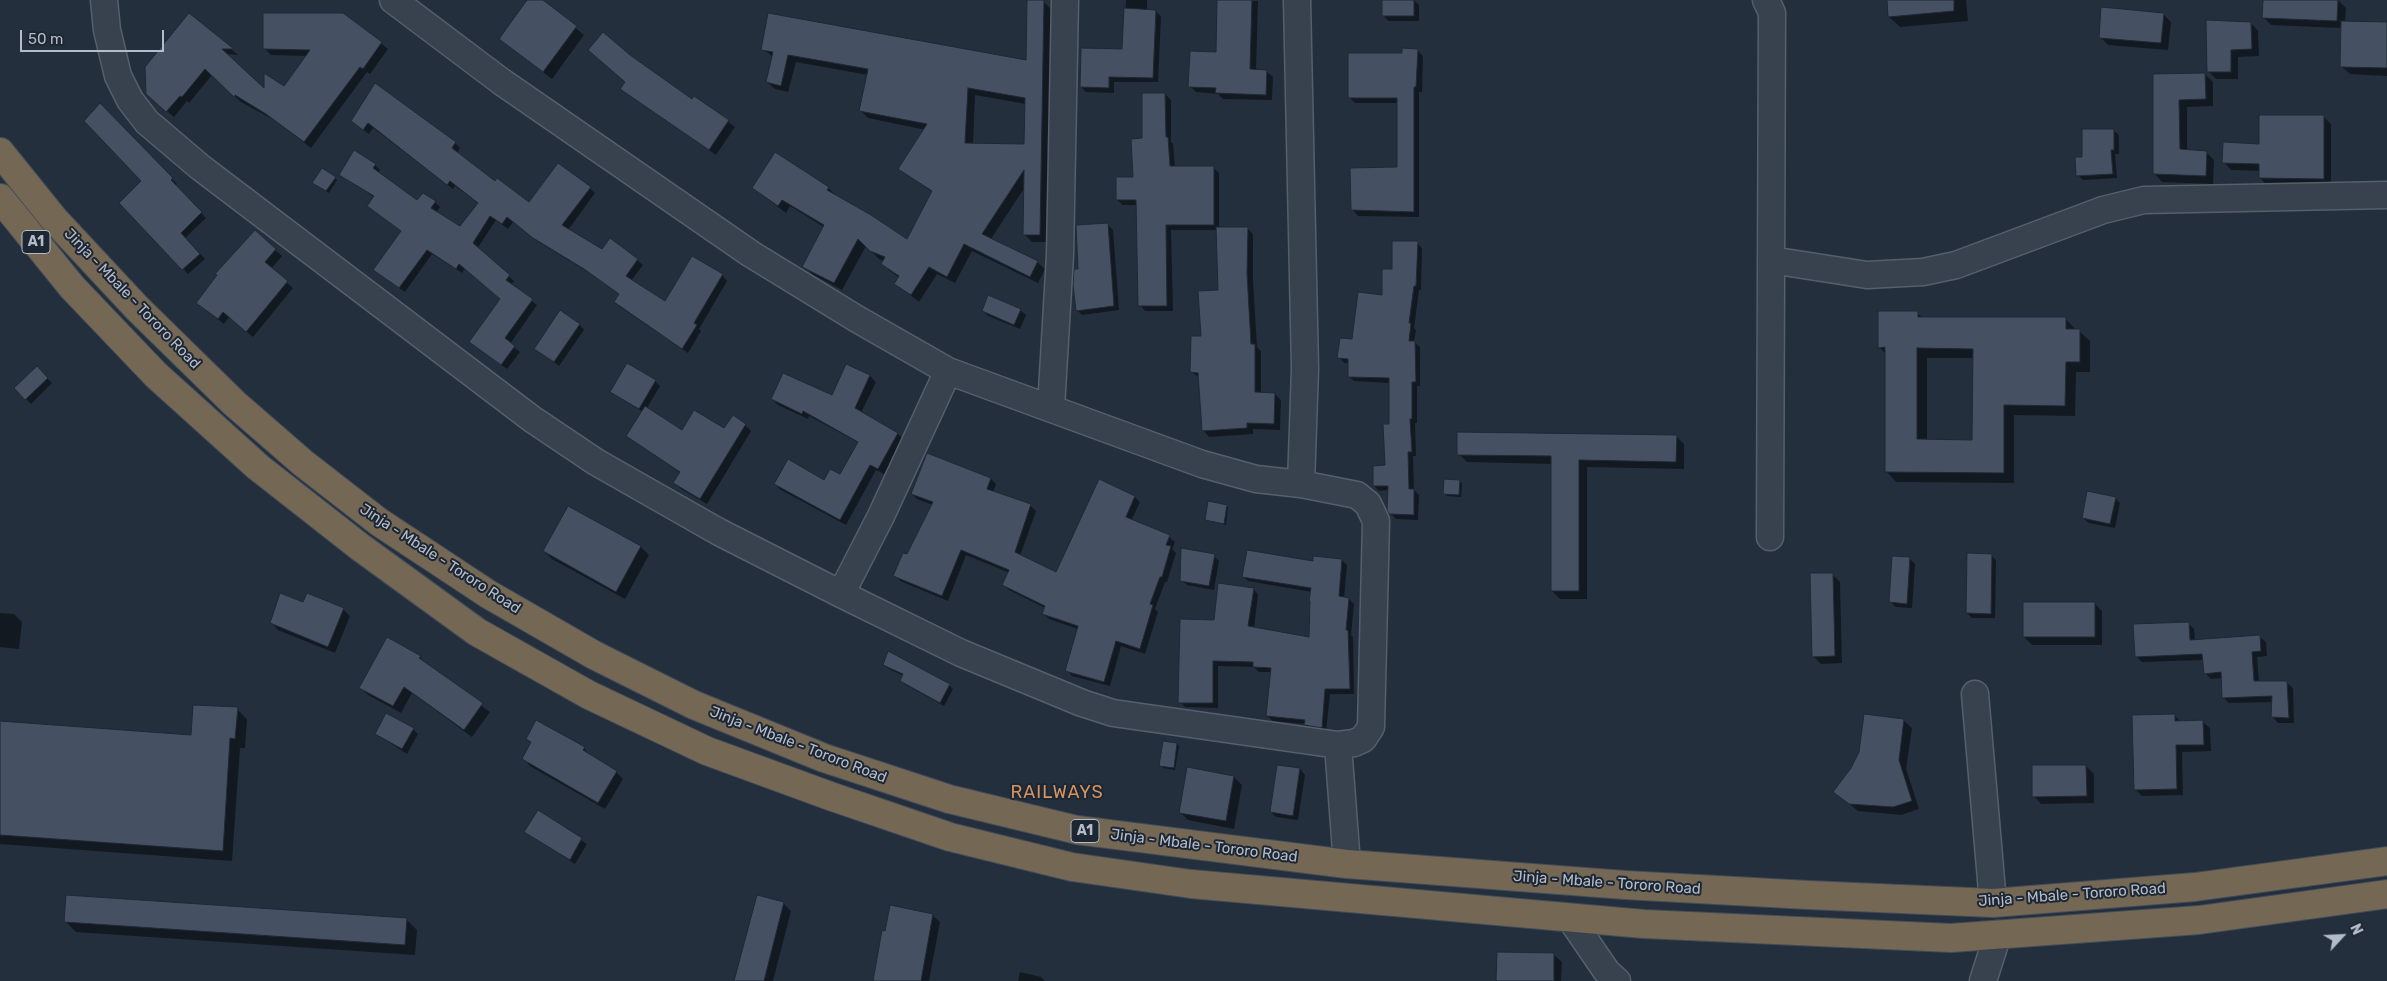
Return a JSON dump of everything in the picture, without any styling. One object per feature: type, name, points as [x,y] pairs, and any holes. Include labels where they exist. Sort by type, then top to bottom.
[{"type":"highway","name":"Jinja - Mbale - Tororo Road","points":[[0,152],[54,219],[137,308],[234,403],[303,463],[379,522],[488,594],[594,655],[694,705],[824,758],[949,799],[1077,830],[1347,864],[1625,885],[1993,903],[2195,887],[2387,860]]},
{"type":"highway","name":"Jinja - Mbale - Tororo Road","points":[[0,198],[72,287],[156,375],[258,467],[352,541],[477,632],[589,695],[707,750],[830,796],[950,836],[1072,867],[1191,884],[1644,924],[1942,937],[2199,920],[2387,894]]},
{"type":"street","points":[[104,0],[111,50],[118,76],[130,100],[147,122],[200,167],[532,419],[596,462],[719,532],[961,654],[1035,686],[1113,713],[1338,745],[1354,743],[1363,739],[1371,727],[1376,521],[1368,504],[1357,495],[1301,484],[1256,479],[1202,464],[948,371],[857,320],[751,254],[502,82],[393,0]]},
{"type":"street","points":[[1051,408],[1060,255],[1065,0]]},
{"type":"street","points":[[1297,0],[1305,369],[1301,484]]},
{"type":"street","points":[[1766,0],[1772,14],[1770,537]]},
{"type":"street","points":[[1771,260],[1867,275],[1923,272],[1956,265],[2104,210],[2144,200],[2387,195]]},
{"type":"street","points":[[841,594],[881,516],[948,371]]},
{"type":"street","points":[[1975,694],[1993,903]]},
{"type":"street","points":[[1338,745],[1347,864]]},
{"type":"street","points":[[1570,918],[1607,972],[1617,981]]},
{"type":"street","points":[[1983,981],[1998,934]]},
{"type":"building","points":[[527,0],[543,0],[577,26],[543,72],[499,39]]},
{"type":"building","points":[[1027,0],[1044,0],[1040,235],[1023,235],[1024,170],[982,234],[1038,261],[1030,277],[964,244],[947,277],[929,267],[911,295],[894,284],[899,276],[881,264],[885,257],[870,251],[858,239],[834,283],[802,267],[824,225],[782,200],[778,206],[752,188],[775,152],[829,187],[827,190],[871,215],[907,239],[932,191],[898,169],[927,124],[859,111],[868,69],[788,55],[781,86],[766,82],[773,52],[761,50],[768,13],[1026,60]],"holes":[[[968,88],[1025,98],[1024,144],[965,143]]]},
{"type":"building","points":[[1217,0],[1252,0],[1250,69],[1267,70],[1266,95],[1215,93],[1216,88],[1188,87],[1190,51],[1216,52]]},
{"type":"building","points":[[1382,0],[1414,0],[1414,16],[1382,16]]},
{"type":"building","points":[[1887,0],[1954,0],[1954,11],[1888,17]]},
{"type":"building","points":[[2263,0],[2338,0],[2337,21],[2262,18]]},
{"type":"building","points":[[2101,7],[2164,13],[2161,43],[2099,38]]},
{"type":"building","points":[[1124,8],[1156,10],[1153,78],[1109,77],[1109,88],[1080,87],[1081,48],[1122,49]]},
{"type":"building","points":[[189,13],[234,49],[222,49],[264,88],[264,73],[284,86],[310,50],[263,49],[263,13],[343,13],[382,42],[363,69],[360,67],[304,142],[266,114],[235,95],[234,97],[205,69],[182,97],[180,96],[166,112],[146,94],[145,67]]},
{"type":"building","points":[[2206,20],[2251,22],[2252,49],[2231,50],[2231,72],[2207,72]]},
{"type":"building","points":[[2341,21],[2387,22],[2387,68],[2340,67]]},
{"type":"building","points":[[603,32],[630,55],[692,99],[694,96],[729,120],[709,150],[620,89],[625,82],[588,50]]},
{"type":"building","points":[[1402,48],[1418,49],[1416,87],[1414,87],[1414,212],[1351,210],[1350,168],[1397,167],[1397,98],[1348,98],[1348,53],[1402,53]]},
{"type":"building","points":[[2205,73],[2206,99],[2179,100],[2180,149],[2207,151],[2206,176],[2153,174],[2153,74]]},
{"type":"building","points":[[375,83],[456,142],[452,148],[495,181],[497,178],[529,202],[558,163],[591,187],[562,225],[602,249],[610,238],[638,259],[626,276],[665,301],[692,256],[723,274],[694,323],[697,325],[682,349],[614,302],[619,294],[584,269],[533,238],[507,217],[502,224],[490,216],[473,243],[510,275],[506,280],[533,299],[505,338],[515,346],[501,365],[469,342],[500,299],[459,264],[456,269],[427,250],[399,288],[373,270],[401,231],[367,206],[374,196],[339,175],[354,150],[376,164],[373,168],[417,200],[423,193],[436,201],[431,208],[460,226],[478,203],[450,181],[447,185],[368,123],[363,130],[351,121]]},
{"type":"building","points":[[1142,93],[1165,93],[1166,137],[1168,137],[1170,166],[1214,166],[1214,225],[1166,225],[1167,306],[1138,306],[1136,200],[1116,200],[1116,177],[1133,177],[1131,139],[1142,138]]},
{"type":"building","points":[[100,103],[173,178],[171,180],[202,212],[181,233],[200,254],[182,270],[119,203],[141,181],[84,121]]},
{"type":"building","points":[[2259,115],[2324,115],[2324,179],[2259,178],[2259,164],[2222,163],[2223,142],[2259,144]]},
{"type":"building","points":[[2082,129],[2114,129],[2114,150],[2111,150],[2113,174],[2076,176],[2075,157],[2082,157]]},
{"type":"building","points":[[322,168],[336,177],[326,191],[312,183]]},
{"type":"building","points":[[1108,223],[1114,306],[1076,311],[1073,285],[1074,269],[1078,269],[1076,225]]},
{"type":"building","points":[[1216,227],[1248,227],[1247,273],[1251,344],[1255,344],[1255,392],[1275,393],[1274,424],[1247,423],[1247,428],[1202,431],[1198,373],[1190,372],[1191,336],[1201,336],[1198,291],[1218,290]]},
{"type":"building","points":[[255,230],[276,249],[265,262],[288,281],[246,332],[223,312],[218,319],[196,303],[217,275],[215,274]]},
{"type":"building","points":[[1392,241],[1418,241],[1416,286],[1414,286],[1409,323],[1411,323],[1409,341],[1415,341],[1416,382],[1412,382],[1412,419],[1410,419],[1412,452],[1408,452],[1409,489],[1414,489],[1414,515],[1389,514],[1387,510],[1388,486],[1373,486],[1373,466],[1385,465],[1383,424],[1389,424],[1389,378],[1348,377],[1348,359],[1337,358],[1340,338],[1352,339],[1358,292],[1382,295],[1382,269],[1392,269]]},
{"type":"building","points":[[988,295],[1021,309],[1014,325],[982,311]]},
{"type":"building","points":[[560,310],[580,324],[554,362],[534,349]]},
{"type":"building","points":[[1878,311],[1918,311],[1918,317],[2066,317],[2066,329],[2080,329],[2080,362],[2066,362],[2065,406],[2004,405],[2004,473],[1885,472],[1885,347],[1878,348]],"holes":[[[1917,348],[1973,349],[1972,440],[1917,439]]]},
{"type":"building","points":[[627,363],[656,380],[639,409],[610,392]]},
{"type":"building","points":[[846,364],[870,375],[855,408],[898,433],[878,469],[870,465],[840,520],[774,484],[788,459],[824,480],[830,469],[840,474],[858,442],[803,411],[802,414],[771,399],[783,373],[832,395]]},
{"type":"building","points":[[37,366],[48,378],[25,400],[14,388]]},
{"type":"building","points":[[645,406],[682,430],[694,410],[724,428],[733,415],[746,424],[700,499],[673,483],[680,472],[626,436]]},
{"type":"building","points":[[1457,432],[1677,435],[1676,462],[1579,460],[1579,591],[1551,591],[1551,456],[1457,455]]},
{"type":"building","points":[[927,453],[991,478],[987,489],[1031,504],[1015,552],[1056,572],[1099,479],[1135,496],[1126,517],[1170,535],[1166,545],[1171,546],[1162,577],[1160,577],[1150,604],[1153,605],[1140,649],[1116,641],[1104,682],[1065,671],[1078,626],[1042,614],[1045,606],[1002,585],[1009,570],[961,550],[942,596],[893,576],[903,553],[907,554],[933,502],[911,494]]},
{"type":"building","points":[[1444,479],[1460,480],[1459,495],[1443,494]]},
{"type":"building","points":[[2087,491],[2116,497],[2110,524],[2082,518]]},
{"type":"building","points":[[1208,501],[1227,505],[1224,524],[1205,520]]},
{"type":"building","points":[[568,506],[641,546],[616,592],[543,551]]},
{"type":"building","points":[[1181,548],[1215,554],[1209,586],[1180,581]]},
{"type":"building","points":[[1247,550],[1313,561],[1313,556],[1342,559],[1339,596],[1349,598],[1346,630],[1348,630],[1350,689],[1325,689],[1322,728],[1304,725],[1305,720],[1266,716],[1271,668],[1253,667],[1253,662],[1213,661],[1213,703],[1178,703],[1180,619],[1214,620],[1218,583],[1254,588],[1248,626],[1309,637],[1311,588],[1242,577]]},
{"type":"building","points":[[1967,553],[1992,554],[1991,614],[1966,613]]},
{"type":"building","points":[[1892,556],[1910,557],[1907,604],[1889,602]]},
{"type":"building","points":[[1810,573],[1833,573],[1835,656],[1812,657]]},
{"type":"building","points":[[280,593],[303,602],[307,593],[344,608],[328,647],[270,623]]},
{"type":"building","points":[[2023,602],[2095,602],[2095,637],[2023,637]]},
{"type":"building","points":[[2189,622],[2190,640],[2260,635],[2261,651],[2252,652],[2254,681],[2287,681],[2289,718],[2271,717],[2272,696],[2222,698],[2221,672],[2204,674],[2202,654],[2135,657],[2133,624]]},
{"type":"building","points":[[387,637],[421,656],[419,658],[483,703],[464,730],[404,687],[393,706],[359,688]]},
{"type":"building","points":[[888,651],[950,684],[940,703],[900,681],[903,674],[883,665]]},
{"type":"building","points":[[193,705],[238,707],[235,739],[230,738],[223,851],[0,835],[0,721],[191,735]]},
{"type":"building","points":[[386,713],[414,728],[402,749],[375,734]]},
{"type":"building","points":[[1864,714],[1904,719],[1899,760],[1912,801],[1893,807],[1849,804],[1833,792],[1851,768],[1859,752]]},
{"type":"building","points":[[2175,714],[2175,721],[2203,720],[2204,745],[2176,745],[2177,789],[2134,790],[2132,715]]},
{"type":"building","points":[[536,720],[585,747],[583,750],[617,771],[598,803],[522,759],[531,742],[526,739]]},
{"type":"building","points":[[1163,741],[1177,743],[1174,768],[1159,766]]},
{"type":"building","points":[[1277,765],[1300,768],[1293,816],[1270,812]]},
{"type":"building","points":[[2032,765],[2086,765],[2087,796],[2032,797]]},
{"type":"building","points":[[1187,767],[1234,776],[1226,821],[1179,813]]},
{"type":"building","points":[[538,810],[582,838],[570,860],[524,832]]},
{"type":"building","points":[[66,895],[407,918],[405,945],[64,922]]},
{"type":"building","points":[[757,895],[784,902],[764,981],[734,981]]},
{"type":"building","points":[[890,905],[933,914],[921,981],[873,981],[882,930],[885,931]]},
{"type":"building","points":[[1497,952],[1554,953],[1554,981],[1496,981]]},
{"type":"district","name":"RAILWAYS","points":[[1057,793]]}]
